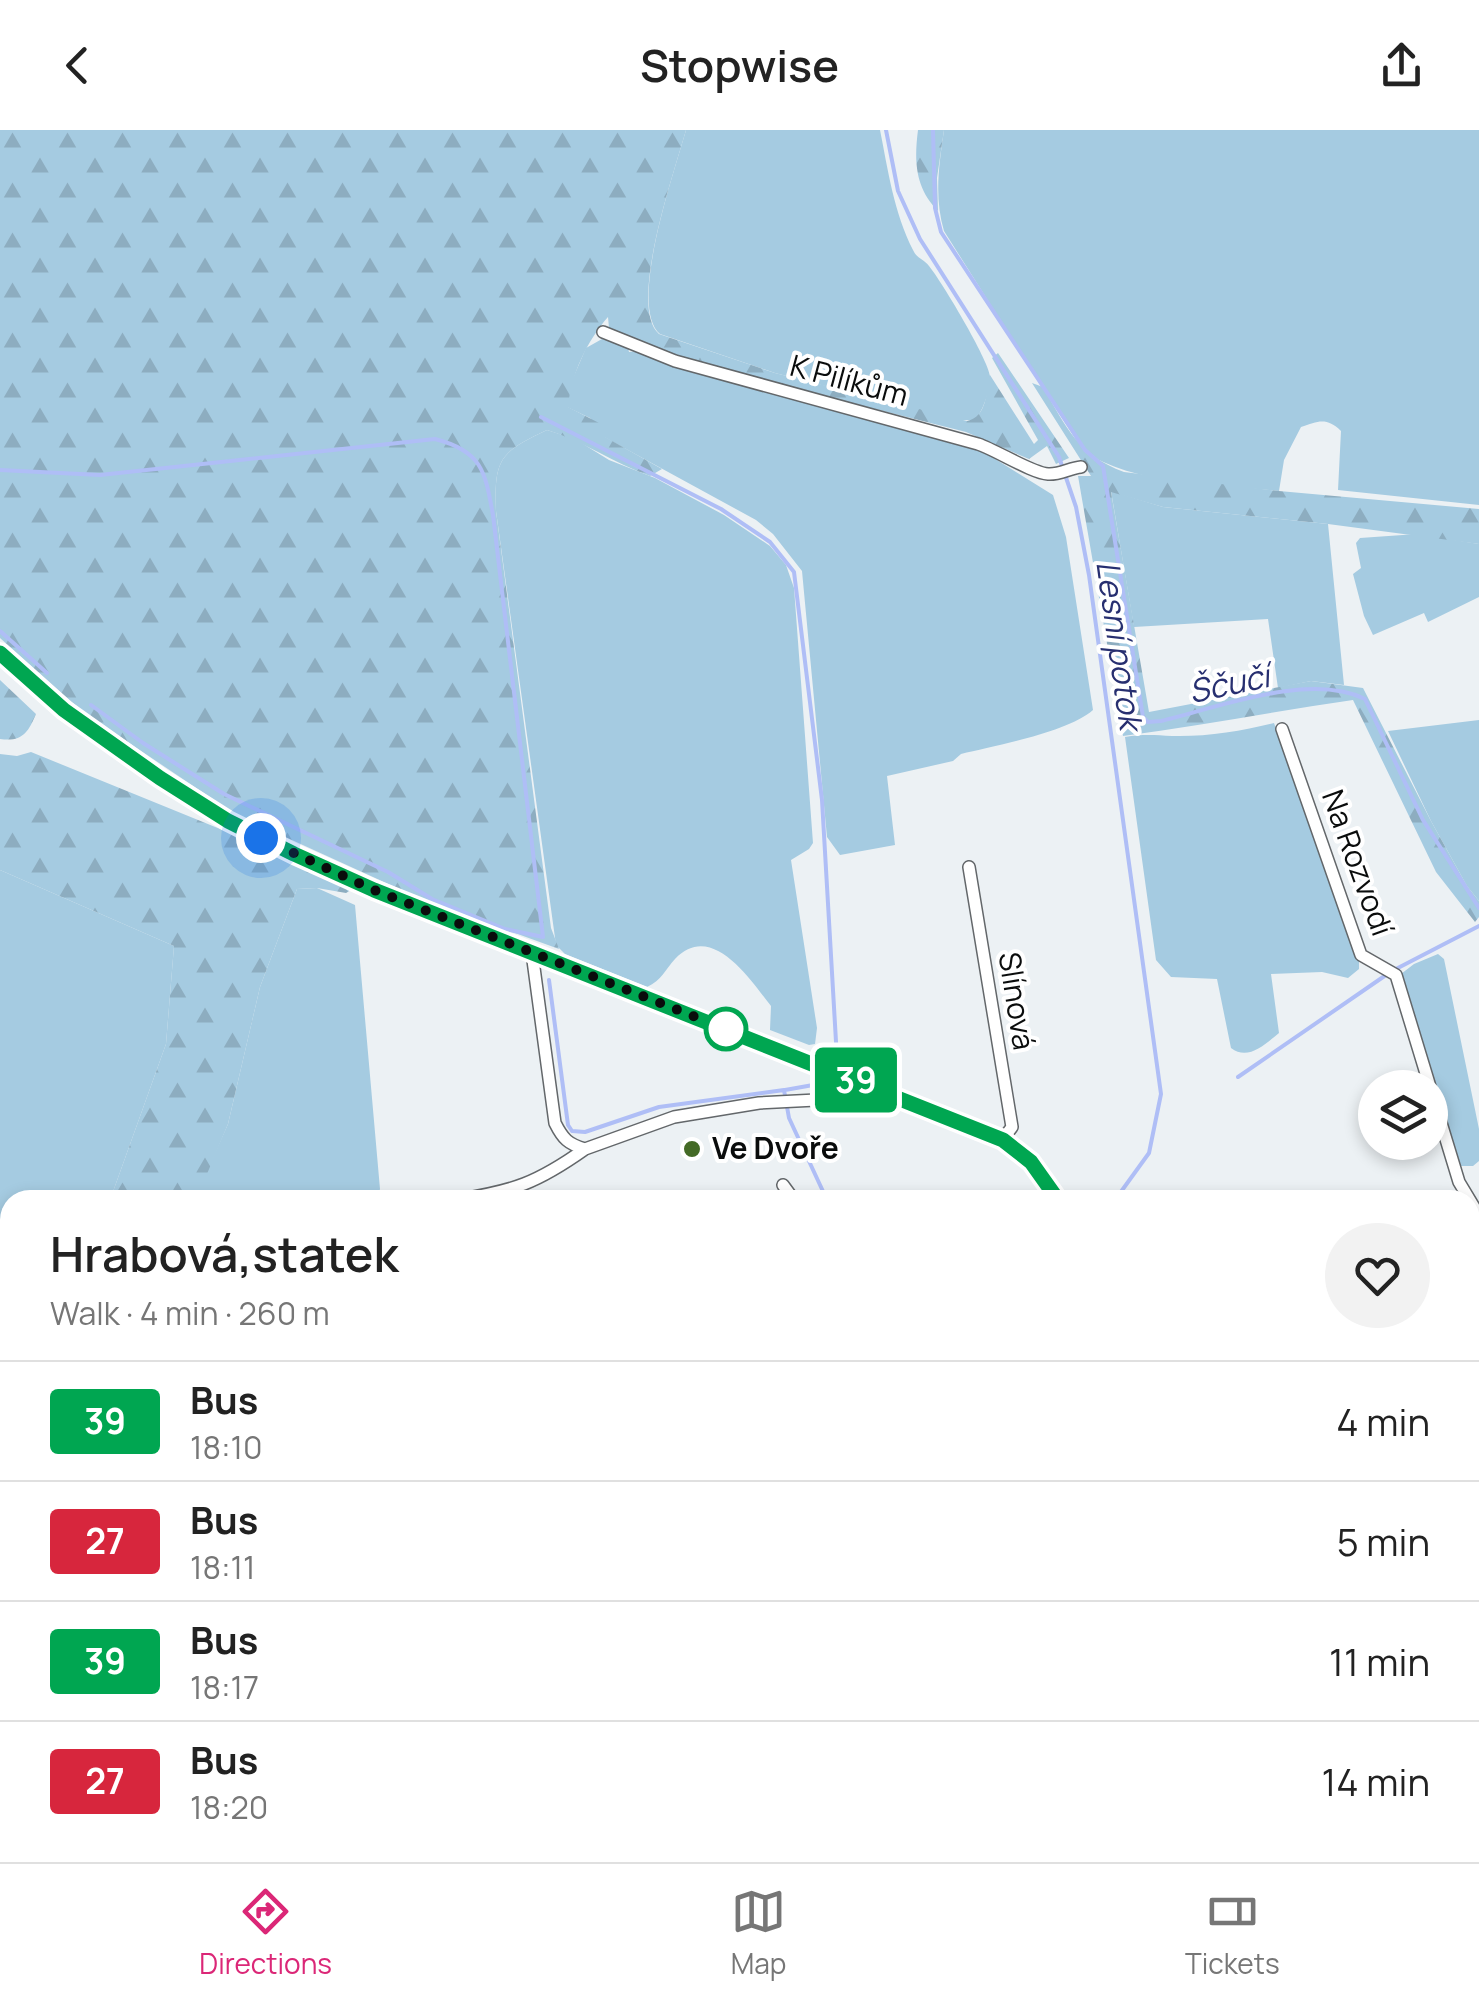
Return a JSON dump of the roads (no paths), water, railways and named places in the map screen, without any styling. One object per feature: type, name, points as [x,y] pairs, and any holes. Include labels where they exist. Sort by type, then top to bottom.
[{"type":"street","name":"K Pilíkům","points":[[602,332],[675,361],[915,424],[1005,453],[1036,471],[1057,474],[1077,468]]},
{"type":"street","points":[[0,653],[64,710],[228,821],[374,890],[1003,1140],[1031,1162],[1051,1190]]},
{"type":"street","name":"Na Rozvodí","points":[[1282,728],[1361,955],[1396,975],[1464,1190]]},
{"type":"street","name":"Slínová","points":[[969,867],[1012,1127],[1003,1140]]},
{"type":"street","points":[[532,953],[555,1123],[563,1140],[586,1149]]},
{"type":"street","points":[[511,1190],[552,1172],[586,1149],[674,1116],[759,1103],[876,1098],[881,1090]]},
{"type":"street","points":[[783,1185],[787,1190]]},
{"type":"waterway","name":"Lesní potok","points":[[886,130],[898,191],[920,239],[1059,457],[1076,507],[1089,575],[1161,1094],[1149,1153],[1122,1190]]},
{"type":"waterway","name":"Ščučí","points":[[933,130],[935,208],[941,232],[1085,450],[1103,466],[1143,717],[1148,722],[1161,721],[1292,690],[1343,692],[1365,699],[1423,820],[1479,908]]},
{"type":"waterway","points":[[541,417],[721,509],[770,542],[794,572],[822,800],[837,1059]]},
{"type":"waterway","points":[[0,470],[100,475],[435,439],[472,457],[484,475],[493,515],[543,937],[505,929],[432,899],[388,872],[224,794],[91,705]]},
{"type":"waterway","points":[[0,631],[47,673]]},
{"type":"waterway","points":[[1394,970],[1479,926]]},
{"type":"waterway","points":[[1238,1077],[1386,975]]},
{"type":"waterway","points":[[549,980],[568,1125],[572,1131],[585,1132],[659,1107],[784,1090],[789,1118],[822,1190]]},
{"type":"waterway","points":[[785,1090],[830,1082]]},
{"type":"place","name":"Ve Dvoře","points":[[692,1149]]}]
